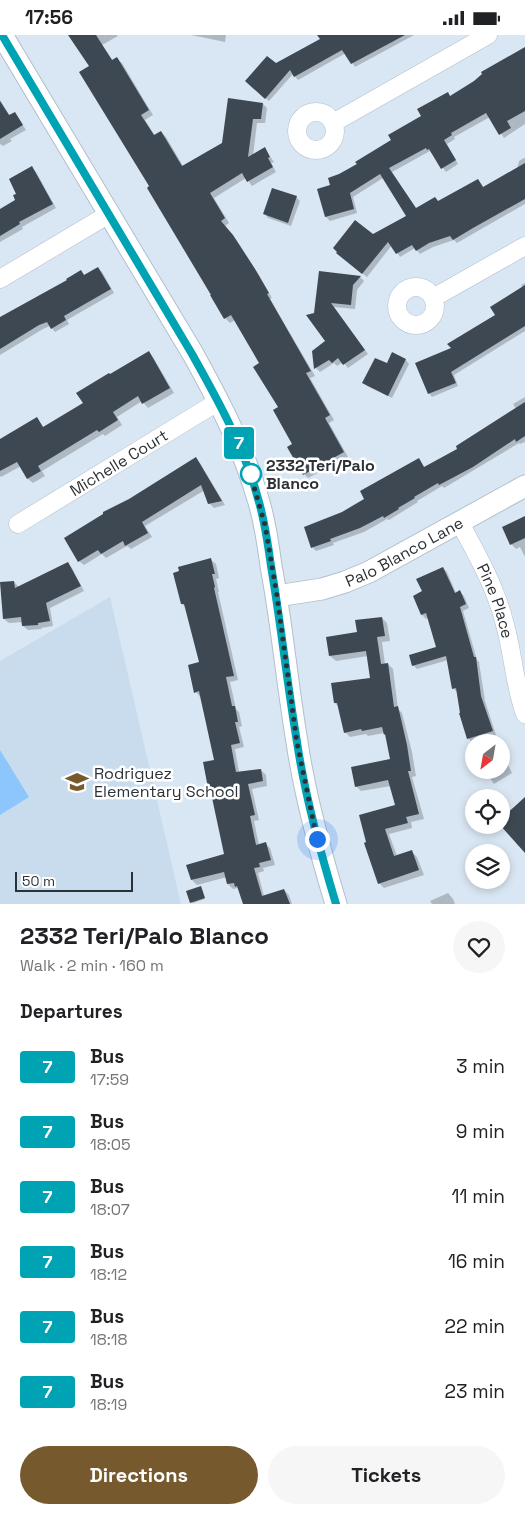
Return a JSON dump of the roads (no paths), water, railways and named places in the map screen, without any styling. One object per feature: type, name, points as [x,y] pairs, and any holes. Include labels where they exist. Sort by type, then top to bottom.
[{"type":"street","points":[[2,35],[219,401],[242,452],[259,500],[265,525],[304,781],[317,839],[336,904]]},
{"type":"street","points":[[333,123],[488,35]]},
{"type":"street","points":[[0,279],[109,214]]},
{"type":"street","points":[[433,298],[525,246]]},
{"type":"street","name":"Michelle Court","points":[[18,524],[219,401]]},
{"type":"street","name":"Palo Blanco Lane","points":[[277,596],[322,589],[346,582],[369,572],[525,486]]},
{"type":"street","name":"Pine Place","points":[[460,523],[490,579],[499,601],[517,687],[525,714]]},
{"type":"water","points":[[0,750],[29,797],[0,815]]},
{"type":"place","name":"2332 Teri/Palo Blanco","points":[[251,474]]},
{"type":"place","name":"Rodriguez Elementary School","points":[[77,782]]}]
